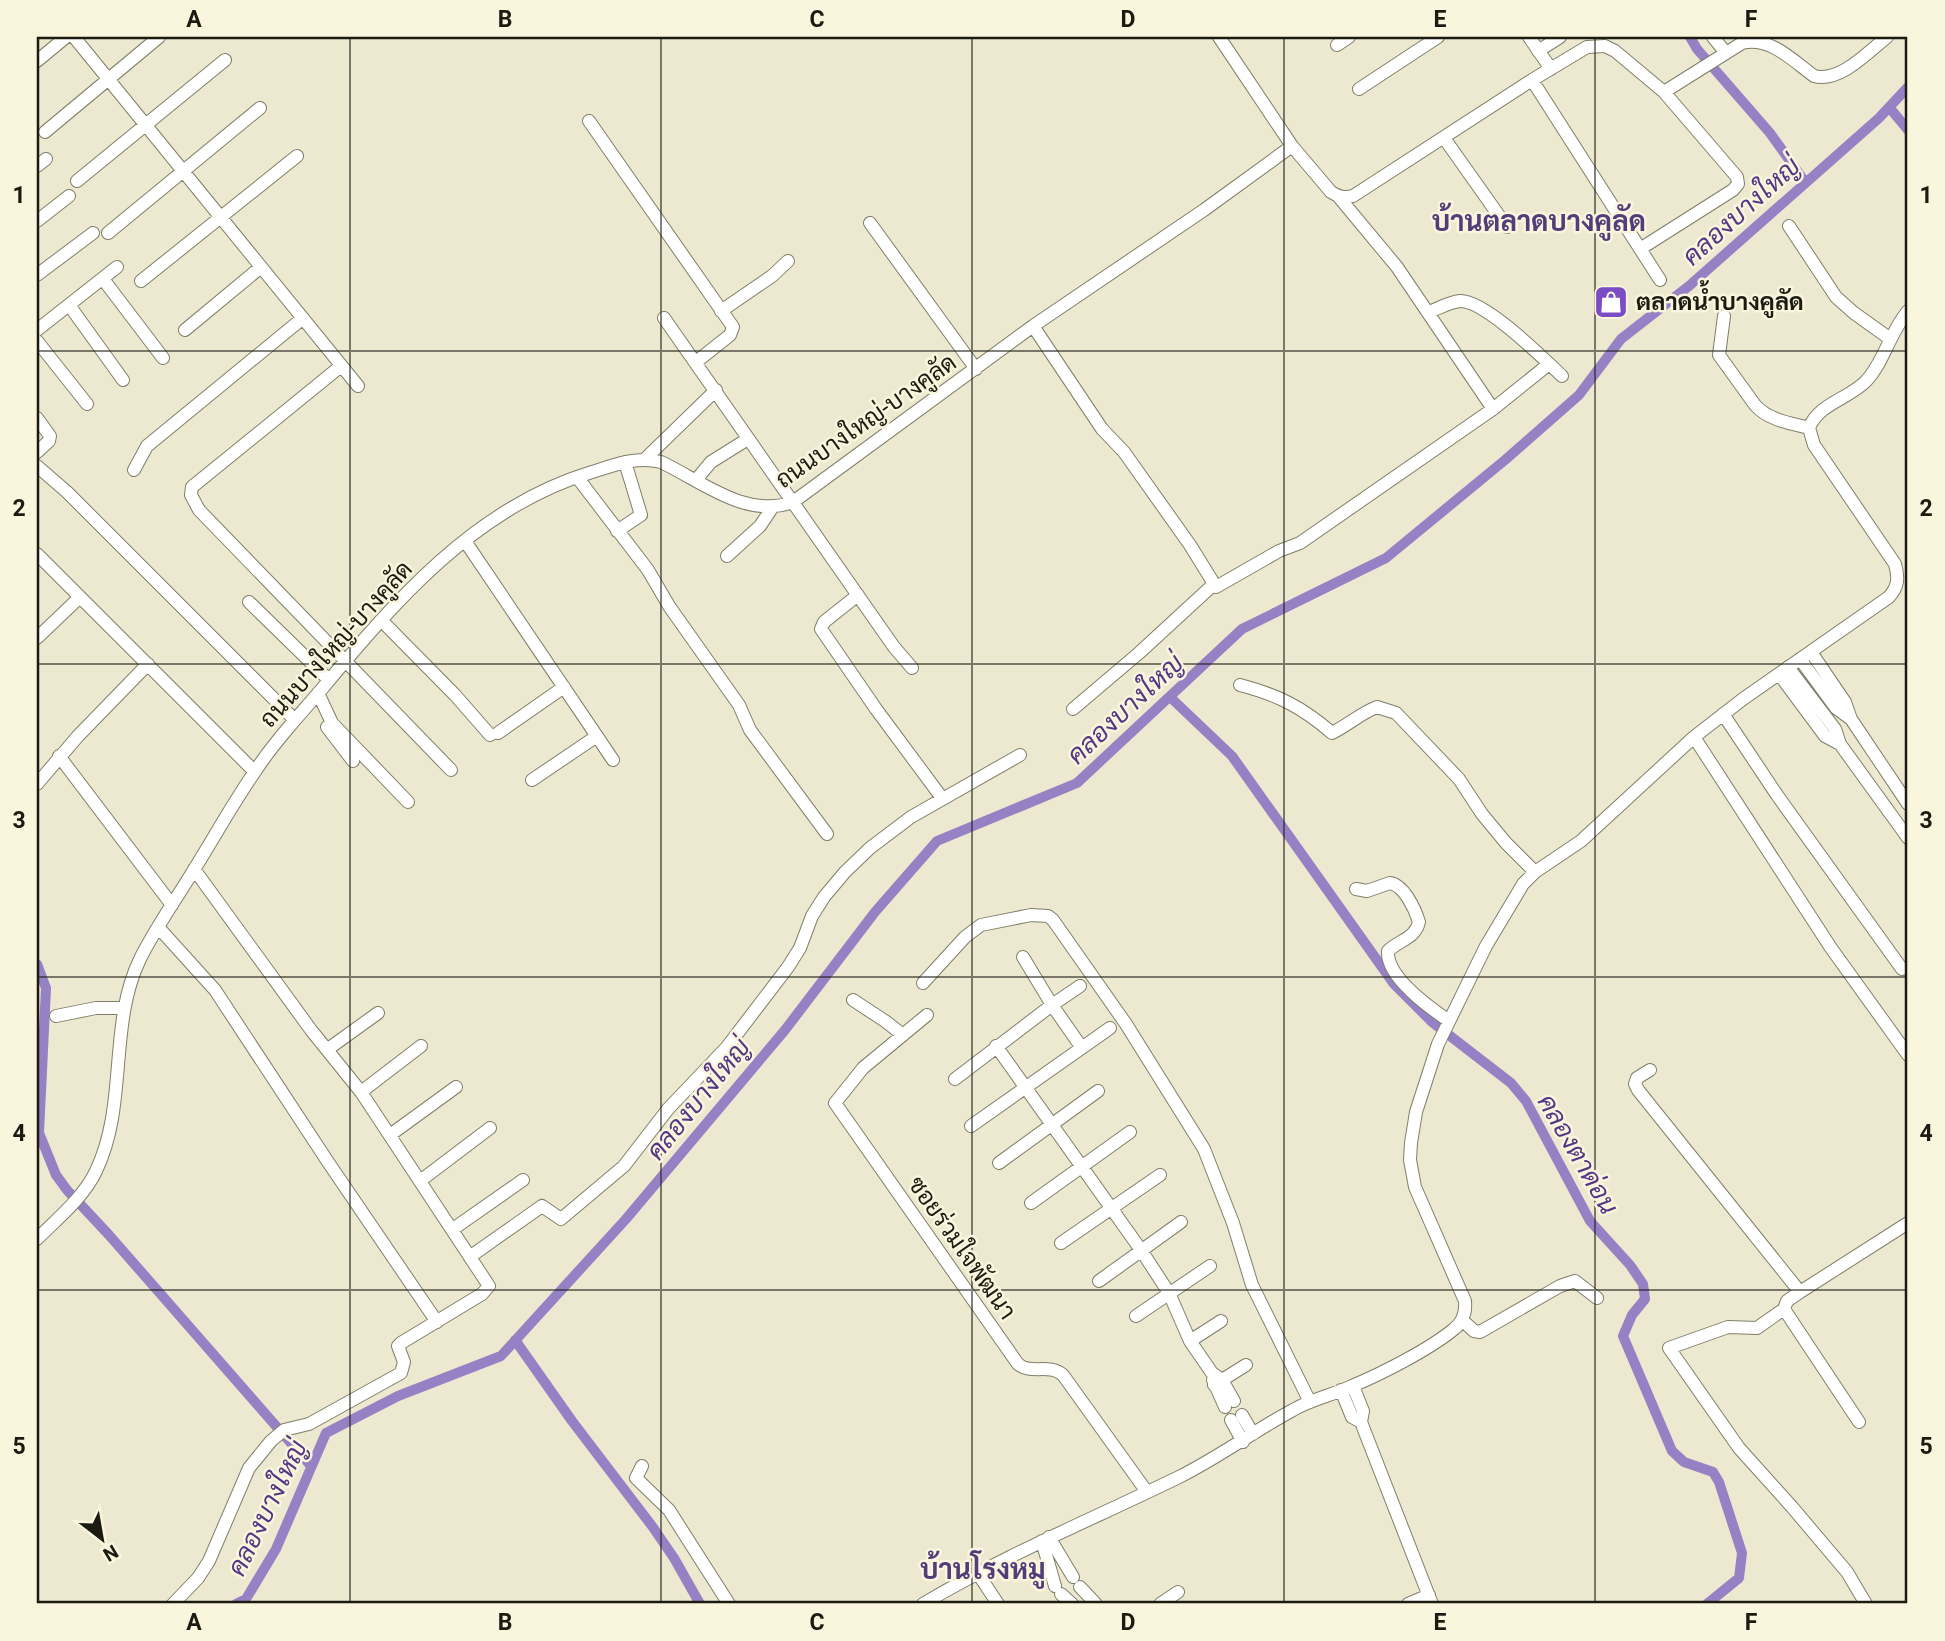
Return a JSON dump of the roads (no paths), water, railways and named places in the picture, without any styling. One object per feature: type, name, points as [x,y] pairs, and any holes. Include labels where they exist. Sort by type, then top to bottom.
[{"type":"street","points":[[37,61],[65,37]]},
{"type":"street","points":[[74,37],[358,386]]},
{"type":"street","points":[[45,132],[159,37]]},
{"type":"street","points":[[1219,37],[1292,146],[1331,192],[1338,196],[1396,267],[1493,409]]},
{"type":"street","points":[[1336,45],[1349,37]]},
{"type":"street","points":[[1359,89],[1438,37]]},
{"type":"street","points":[[1529,37],[1551,69]]},
{"type":"street","points":[[1538,51],[1560,37]]},
{"type":"street","points":[[1713,37],[1724,55]]},
{"type":"street","points":[[1664,92],[1698,73],[1741,43],[1760,41],[1777,49],[1814,76],[1831,77],[1887,37]]},
{"type":"street","points":[[1338,196],[1353,196],[1587,47],[1605,46],[1615,51],[1664,92],[1737,177],[1738,184],[1733,190],[1640,249]]},
{"type":"street","points":[[77,181],[225,61]]},
{"type":"street","points":[[1532,80],[1660,280]]},
{"type":"street","points":[[108,233],[260,108]]},
{"type":"street","points":[[589,121],[733,331],[696,362]]},
{"type":"street","points":[[1444,138],[1507,227]]},
{"type":"street","name":"ถนนบางใหญ่-บางคูลัด","points":[[37,1239],[84,1189],[96,1171],[106,1139],[124,1008],[136,967],[158,927],[254,771],[345,661],[418,580],[465,541],[532,495],[625,462],[646,458],[662,462],[742,503],[772,508],[793,502],[1033,326],[1292,146]]},
{"type":"street","points":[[141,281],[297,156]]},
{"type":"street","points":[[37,221],[69,196]]},
{"type":"street","points":[[870,223],[976,369]]},
{"type":"street","points":[[1789,226],[1836,297],[1889,338]]},
{"type":"street","points":[[37,275],[93,233]]},
{"type":"street","points":[[721,311],[772,276],[788,261]]},
{"type":"street","points":[[37,330],[117,267]]},
{"type":"street","points":[[184,330],[261,267]]},
{"type":"street","points":[[103,279],[163,358]]},
{"type":"street","points":[[1429,312],[1454,302],[1469,302],[1522,337],[1562,376]]},
{"type":"street","points":[[69,305],[123,380]]},
{"type":"street","points":[[1809,428],[1821,411],[1865,383],[1889,338],[1908,311]]},
{"type":"street","points":[[1724,316],[1719,355],[1760,412],[1809,428]]},
{"type":"street","points":[[134,470],[147,446],[303,318]]},
{"type":"street","points":[[664,318],[905,662],[912,668]]},
{"type":"street","points":[[1033,326],[1102,429],[1124,452],[1190,545],[1214,584],[1219,587],[1279,551],[1296,545],[1413,466],[1493,409],[1549,364]]},
{"type":"street","points":[[37,341],[87,404]]},
{"type":"street","points":[[341,366],[190,491],[199,510],[451,770]]},
{"type":"street","points":[[646,458],[716,390]]},
{"type":"street","points":[[37,418],[50,436],[49,442],[37,452]]},
{"type":"street","points":[[923,1604],[977,1572],[1147,1492],[1310,1402],[1347,1388],[1404,1360],[1454,1329],[1462,1320],[1466,1310],[1465,1301],[1419,1199],[1411,1174],[1410,1160],[1416,1112],[1438,1044],[1486,946],[1523,884],[1535,872],[1587,836],[1693,737],[1889,597],[1895,590],[1898,582],[1895,564],[1814,445],[1809,428]]},
{"type":"street","points":[[696,480],[711,462],[743,442]]},
{"type":"street","points":[[617,531],[641,514],[625,462]]},
{"type":"street","points":[[37,466],[67,492],[295,720]]},
{"type":"street","points":[[577,477],[648,570],[669,606],[739,705],[750,730],[827,834]]},
{"type":"street","points":[[727,555],[760,526],[772,508]]},
{"type":"street","points":[[465,541],[613,760]]},
{"type":"street","points":[[37,555],[254,771]]},
{"type":"street","points":[[1073,709],[1214,584]]},
{"type":"street","points":[[858,595],[824,622],[821,629],[942,798]]},
{"type":"street","points":[[37,638],[80,597]]},
{"type":"street","points":[[249,602],[329,680]]},
{"type":"street","points":[[381,620],[494,734],[564,687]]},
{"type":"street","points":[[1805,656],[1845,702],[1851,719],[1908,804]]},
{"type":"street","points":[[37,783],[59,756],[148,664]]},
{"type":"street","points":[[1784,671],[1835,729],[1840,744],[1908,838]]},
{"type":"street","points":[[1240,685],[1272,694],[1311,715],[1332,733],[1377,706],[1396,713],[1459,779],[1482,814],[1535,872]]},
{"type":"street","points":[[318,693],[332,723],[408,802]]},
{"type":"street","points":[[323,707],[324,722],[353,761]]},
{"type":"street","points":[[1723,714],[1785,806],[1902,969]]},
{"type":"street","points":[[532,780],[597,736]]},
{"type":"street","points":[[1693,737],[1830,948],[1908,1055]]},
{"type":"street","points":[[471,1256],[542,1206],[558,1219],[566,1216],[624,1166],[668,1109],[727,1047],[788,967],[800,948],[812,916],[845,872],[870,848],[911,817],[1020,755]]},
{"type":"street","points":[[59,756],[172,905]]},
{"type":"street","points":[[173,1604],[198,1578],[209,1561],[249,1468],[271,1441],[284,1430],[309,1424],[401,1373],[404,1362],[398,1346],[488,1289],[489,1282],[361,1092],[311,1030],[194,869]]},
{"type":"street","points":[[1356,889],[1367,891],[1390,883],[1399,886],[1419,922],[1413,934],[1391,947],[1388,959],[1413,995],[1448,1023]]},
{"type":"street","points":[[923,983],[965,937],[981,925],[1031,915],[1048,916],[1053,920],[1126,1024],[1204,1149],[1233,1223],[1252,1285],[1310,1402]]},
{"type":"street","points":[[158,927],[215,990],[328,1162],[438,1322]]},
{"type":"street","points":[[1023,957],[1082,1048]]},
{"type":"street","points":[[955,1079],[1080,986]]},
{"type":"street","points":[[853,1000],[903,1035]]},
{"type":"street","points":[[57,1016],[96,1009],[124,1008]]},
{"type":"street","points":[[328,1049],[378,1013]]},
{"type":"street","name":"ซอยร่วมใจพัฒนา","points":[[927,1015],[863,1068],[835,1103],[1018,1364],[1025,1369],[1052,1368],[1063,1375],[1147,1492]]},
{"type":"street","points":[[971,1126],[1110,1028]]},
{"type":"street","points":[[361,1092],[421,1046]]},
{"type":"street","points":[[996,1046],[1169,1293],[1190,1341],[1216,1379],[1229,1404]]},
{"type":"street","points":[[1650,1070],[1637,1078],[1635,1084],[1638,1090],[1800,1292]]},
{"type":"street","points":[[390,1135],[456,1087]]},
{"type":"street","points":[[999,1163],[1098,1091]]},
{"type":"street","points":[[420,1181],[490,1128]]},
{"type":"street","points":[[1031,1203],[1130,1132]]},
{"type":"street","points":[[1061,1243],[1160,1175]]},
{"type":"street","points":[[453,1229],[523,1180]]},
{"type":"street","points":[[1099,1281],[1181,1222]]},
{"type":"street","points":[[1866,1604],[1846,1572],[1739,1447],[1669,1351],[1671,1346],[1716,1330],[1728,1327],[1757,1328],[1784,1309],[1787,1301],[1908,1223]]},
{"type":"street","points":[[1136,1316],[1210,1266]]},
{"type":"street","points":[[1462,1320],[1474,1331],[1480,1332],[1560,1286],[1575,1281],[1597,1298]]},
{"type":"street","points":[[1784,1309],[1859,1422]]},
{"type":"street","points":[[1190,1341],[1221,1321]]},
{"type":"street","points":[[1216,1379],[1246,1365]]},
{"type":"street","points":[[1347,1388],[1352,1417],[1361,1422],[1430,1600],[1408,1604]]},
{"type":"street","points":[[1237,1417],[1248,1438]]},
{"type":"street","points":[[642,1466],[636,1478],[669,1510],[729,1604]]},
{"type":"street","points":[[1045,1539],[1096,1604]]},
{"type":"street","points":[[1045,1539],[1058,1590],[1072,1604]]},
{"type":"street","points":[[977,1572],[998,1604]]},
{"type":"street","points":[[1160,1604],[1178,1592]]},
{"type":"waterway","points":[[1690,37],[1697,49],[1770,133],[1805,182]]},
{"type":"waterway","name":"คลองบางใหญ่","points":[[236,1604],[246,1599],[276,1549],[326,1433],[398,1396],[501,1356],[626,1219],[785,1030],[875,912],[937,841],[1077,783],[1242,629],[1386,558],[1579,395],[1621,339],[1689,286],[1879,118],[1908,87]]},
{"type":"waterway","points":[[1889,107],[1908,130]]},
{"type":"waterway","name":"คลองตาด่อน","points":[[1170,697],[1232,756],[1394,984],[1432,1022],[1511,1083],[1526,1101],[1590,1221],[1630,1265],[1643,1284],[1645,1299],[1632,1315],[1623,1336],[1672,1451],[1684,1462],[1713,1472],[1719,1482],[1742,1553],[1739,1578],[1707,1604]]},
{"type":"waterway","points":[[37,964],[46,988],[39,1133],[56,1175],[311,1466]]},
{"type":"waterway","points":[[515,1340],[572,1421],[652,1526],[700,1604]]},
{"type":"place","name":"ตลาดน้ำบางคูลัด","points":[[1611,302]]},
{"type":"district","name":"บ้านตลาดบางคูลัด","points":[[1539,221]]},
{"type":"district","name":"บ้านโรงหมู","points":[[983,1569]]}]
